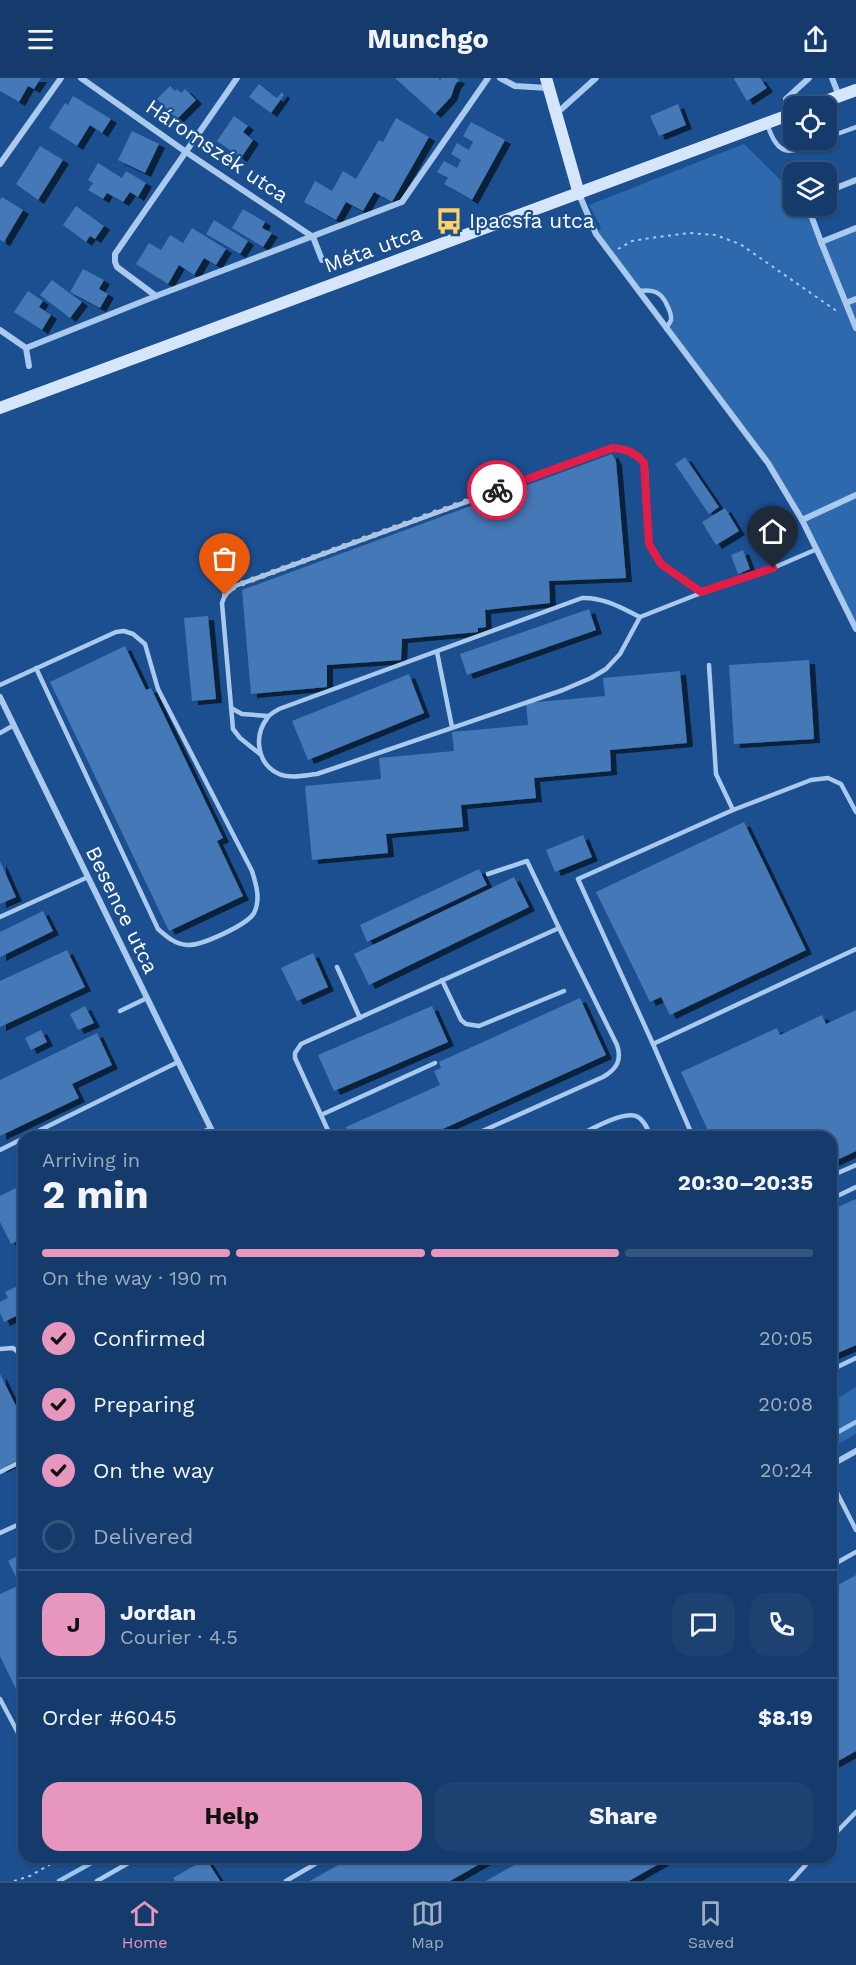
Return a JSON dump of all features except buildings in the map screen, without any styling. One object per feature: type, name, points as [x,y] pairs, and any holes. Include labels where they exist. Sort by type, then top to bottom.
[{"type":"main road","points":[[548,83],[579,194]]},
{"type":"main road","points":[[839,96],[856,90]]},
{"type":"main road","name":"Méta utca","points":[[0,408],[783,117]]},
{"type":"street","points":[[0,164],[61,78]]},
{"type":"street","name":"Háromszék utca","points":[[81,78],[313,237]]},
{"type":"street","points":[[156,296],[117,267],[115,254],[237,78]]},
{"type":"street","name":"Méta utca","points":[[26,348],[402,202],[488,78]]},
{"type":"street","points":[[500,78],[515,86],[548,83]]},
{"type":"street","points":[[557,113],[596,78]]},
{"type":"street","points":[[789,96],[809,78]]},
{"type":"street","points":[[832,78],[839,96]]},
{"type":"street","points":[[837,188],[856,180]]},
{"type":"street","points":[[579,194],[596,234],[610,254],[768,463],[802,520],[856,629]]},
{"type":"street","points":[[813,216],[821,242],[856,328]]},
{"type":"street","points":[[821,242],[856,228]]},
{"type":"street","points":[[313,237],[322,260]]},
{"type":"street","points":[[846,303],[856,299]]},
{"type":"street","points":[[0,330],[26,348],[29,366]]},
{"type":"street","points":[[802,520],[856,495]]},
{"type":"street","name":"Besence utca","points":[[0,697],[212,1131]]},
{"type":"street","points":[[837,1462],[856,1451]]},
{"type":"lane","points":[[767,123],[774,143],[783,150]]},
{"type":"lane","points":[[837,135],[856,128]]},
{"type":"lane","points":[[638,291],[649,289],[664,298],[671,313],[671,319],[666,328]]},
{"type":"lane","points":[[701,592],[661,564],[654,555],[649,544],[644,463],[632,452],[612,448],[235,586],[225,595],[222,603],[233,729],[280,774],[292,777],[317,774],[563,690],[606,669],[620,654],[640,617],[701,592],[773,568],[817,549]]},
{"type":"lane","points":[[231,708],[251,716],[268,716],[279,709],[582,598],[591,597],[610,603],[640,617]]},
{"type":"lane","points":[[0,685],[36,668],[116,632],[124,631],[133,634],[145,644],[158,689],[252,871],[258,896],[254,914],[246,922],[198,944],[188,945],[177,943],[158,929],[36,668]]},
{"type":"lane","points":[[437,652],[452,727]]},
{"type":"lane","points":[[710,666],[716,774],[733,810]]},
{"type":"lane","points":[[260,754],[259,743],[268,716]]},
{"type":"lane","points":[[0,733],[14,725]]},
{"type":"lane","points":[[690,1131],[578,879],[733,810],[811,780],[828,778],[841,784],[856,812]]},
{"type":"lane","points":[[482,1131],[614,1071],[620,1053],[527,861],[488,874]]},
{"type":"lane","points":[[0,917],[88,877]]},
{"type":"lane","points":[[328,1131],[295,1059],[295,1053],[301,1044],[559,928]]},
{"type":"lane","points":[[653,1044],[856,949]]},
{"type":"lane","points":[[337,967],[360,1018]]},
{"type":"lane","points":[[442,980],[461,1020],[466,1024],[479,1026],[564,992]]},
{"type":"lane","points":[[120,1011],[147,998]]},
{"type":"lane","points":[[37,1131],[178,1062]]},
{"type":"lane","points":[[321,1116],[435,1063]]},
{"type":"lane","points":[[589,1131],[625,1115],[640,1118],[648,1131]]},
{"type":"lane","points":[[205,1131],[211,1128]]},
{"type":"lane","points":[[0,1150],[18,1141]]},
{"type":"lane","points":[[837,1173],[856,1165]]},
{"type":"lane","points":[[837,1196],[856,1187]]},
{"type":"lane","points":[[0,1349],[13,1348],[18,1352]]},
{"type":"lane","points":[[837,1367],[856,1358]]},
{"type":"lane","points":[[0,1472],[18,1463]]},
{"type":"lane","points":[[837,1493],[856,1530]]},
{"type":"lane","points":[[0,1533],[18,1525]]},
{"type":"lane","points":[[837,1563],[856,1552]]},
{"type":"lane","points":[[0,1699],[18,1733]]},
{"type":"lane","points":[[837,1832],[856,1812]]},
{"type":"lane","points":[[97,1881],[128,1863]]},
{"type":"lane","points":[[286,1881],[317,1863]]},
{"type":"lane","points":[[791,1881],[808,1863]]},
{"type":"path","points":[[610,254],[632,241],[690,233],[715,235],[740,244],[833,310],[852,319]]},
{"type":"path","points":[[14,1881],[30,1876],[53,1863]]},
{"type":"shaded area","points":[[744,144],[783,182],[783,216],[811,216],[821,242],[856,228],[856,629],[802,520],[768,463],[666,329],[670,314],[657,292],[638,291],[596,234],[601,227],[589,205]]},
{"type":"shaded area","points":[[856,1387],[856,1434],[837,1445],[837,1398]]},
{"type":"waterway","points":[[837,1433],[856,1422]]},
{"type":"waterway","points":[[59,1881],[91,1863]]},
{"type":"way so far","points":[[225,595],[235,586],[497,490]]},
{"type":"place","name":"Ipacsfa utca","points":[[449,221]]},
{"type":"route","points":[[497,490],[612,448],[624,449],[632,452],[644,463],[649,544],[661,564],[701,592],[773,568]]}]
